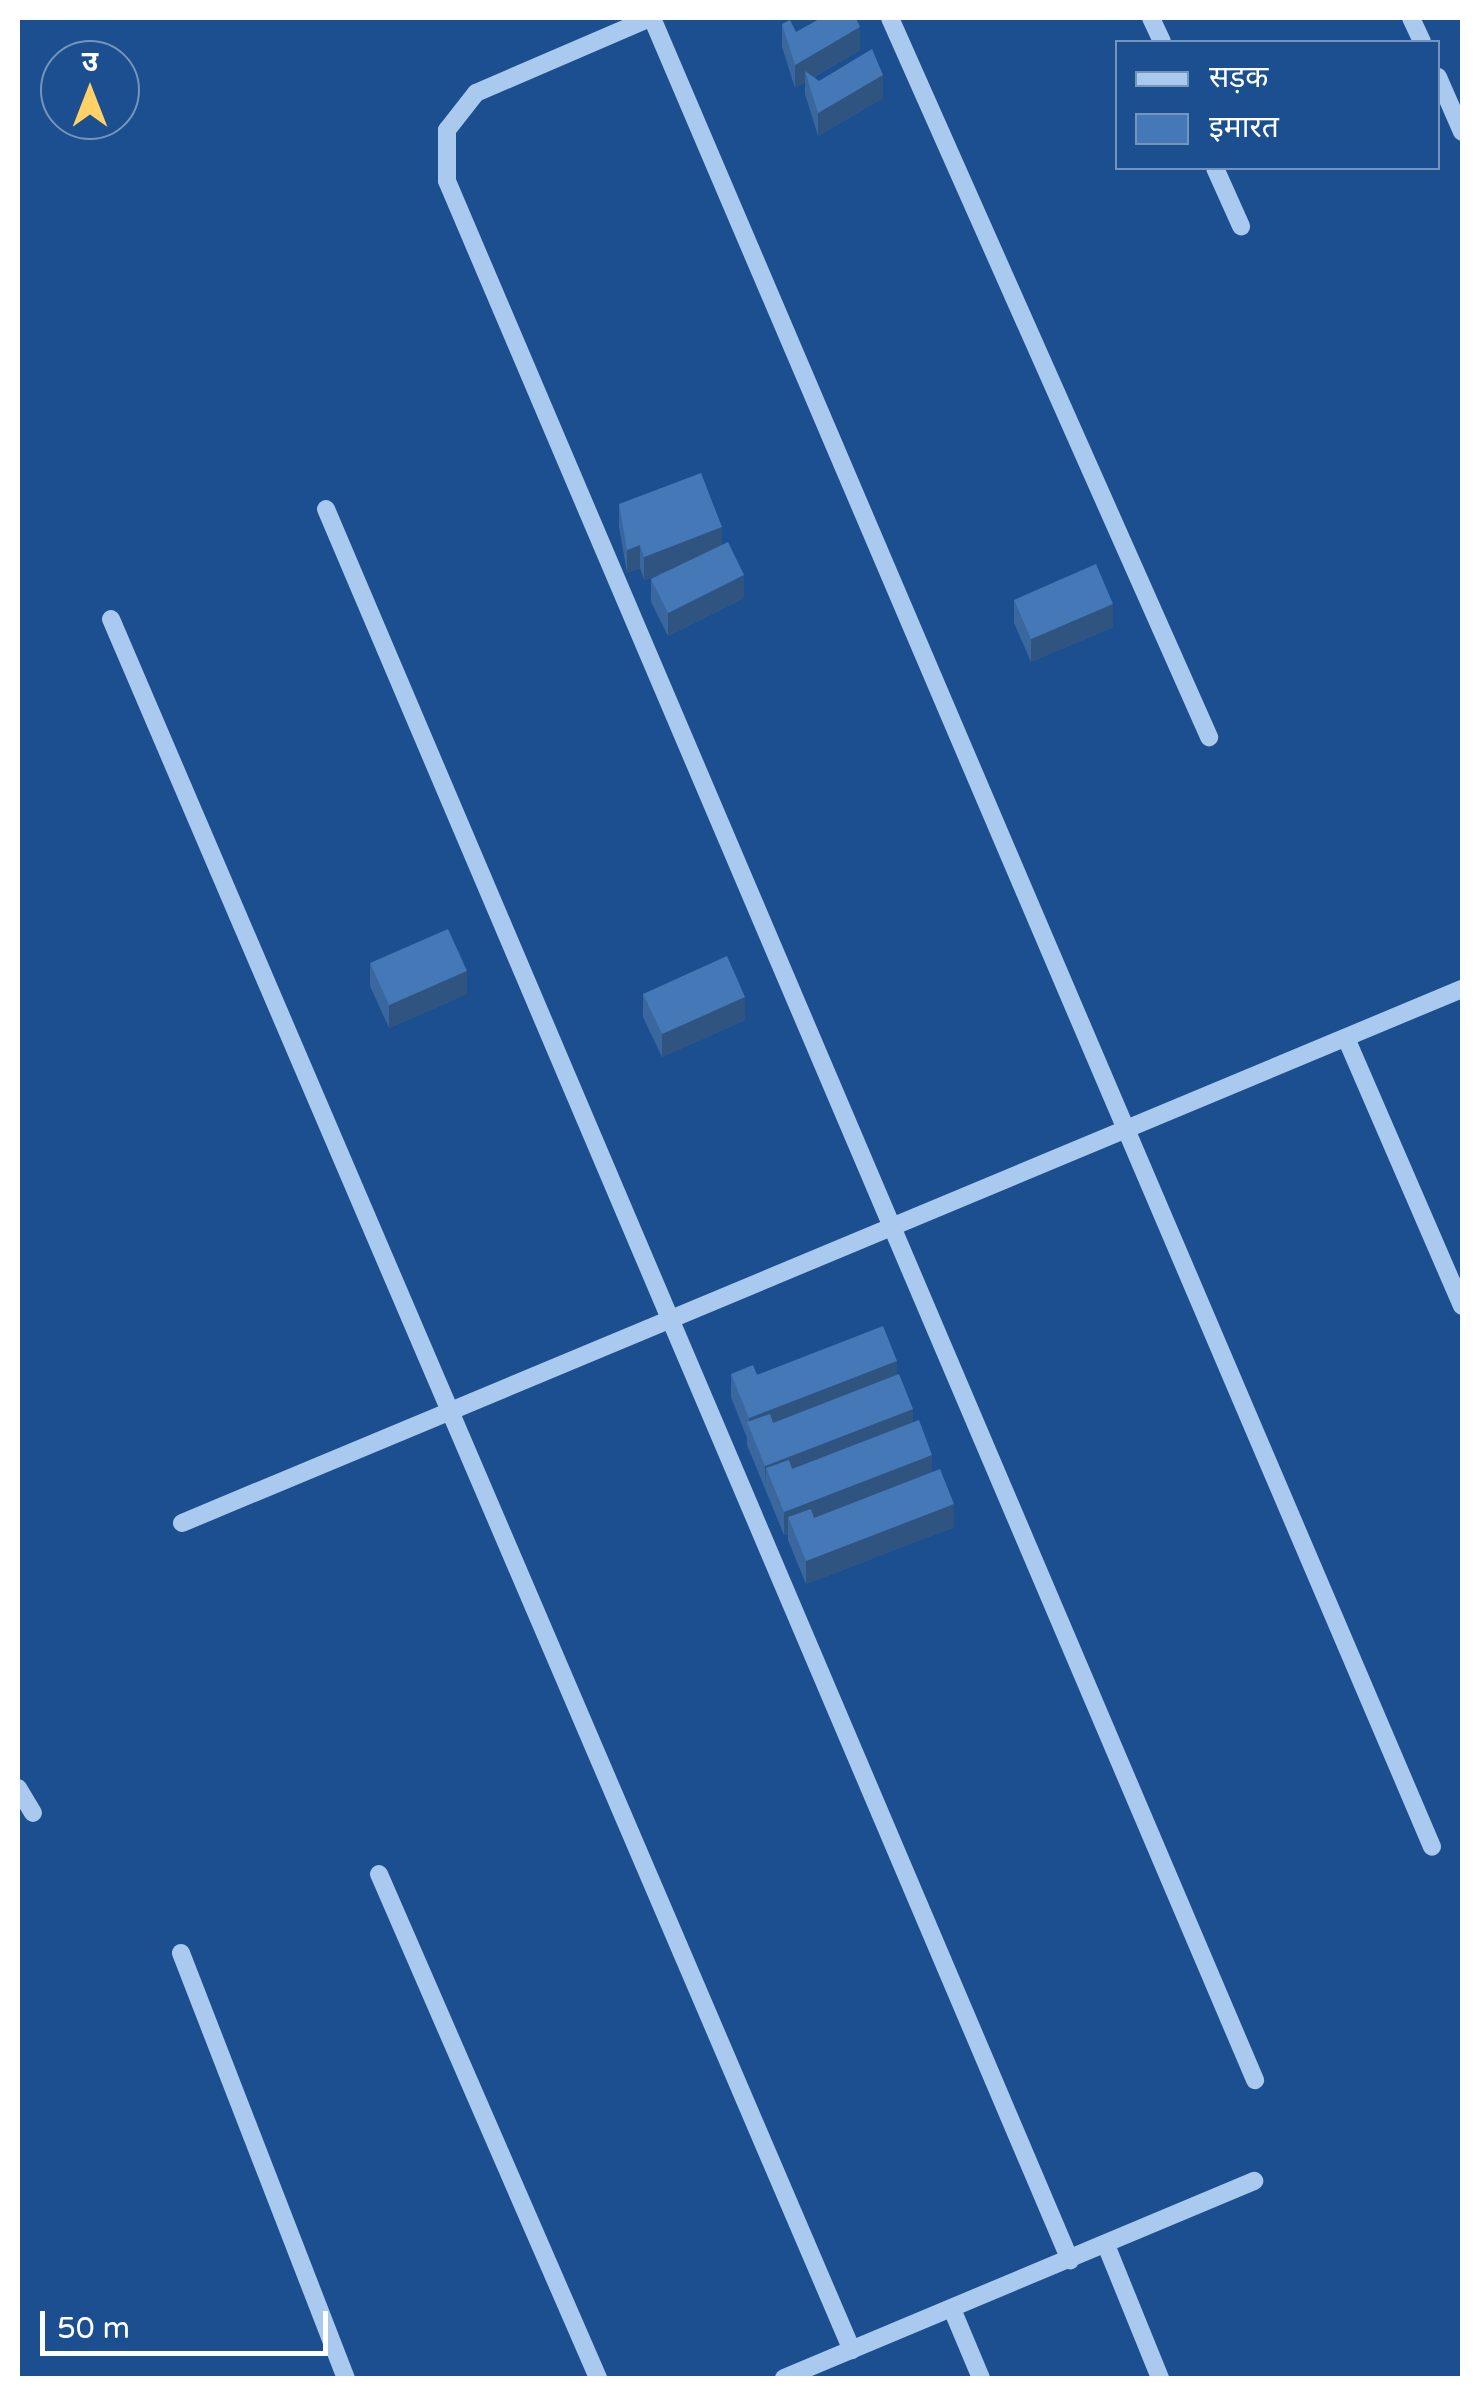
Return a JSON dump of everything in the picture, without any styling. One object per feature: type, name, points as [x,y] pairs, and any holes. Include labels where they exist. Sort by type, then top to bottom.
[{"type":"street","points":[[1255,2080],[896,1225],[447,181],[447,130],[476,93],[651,18],[1432,1847]]},
{"type":"street","points":[[890,18],[1209,737]]},
{"type":"street","points":[[1440,82],[1462,132]]},
{"type":"street","points":[[1217,170],[1241,226]]},
{"type":"street","points":[[326,509],[1070,2260]]},
{"type":"street","points":[[111,619],[852,2350]]},
{"type":"street","points":[[182,1523],[1462,990]]},
{"type":"street","points":[[1346,1038],[1462,1306]]},
{"type":"street","points":[[18,1788],[33,1813]]},
{"type":"street","points":[[380,1874],[598,2378]]},
{"type":"street","points":[[181,1953],[346,2378]]},
{"type":"street","points":[[784,2378],[1254,2181]]},
{"type":"street","points":[[1106,2246],[1160,2378]]},
{"type":"street","points":[[952,2309],[980,2378]]},
{"type":"building","points":[[821,18],[856,18],[860,27],[795,65],[782,24],[790,20],[796,32]]},
{"type":"building","points":[[872,49],[883,75],[818,113],[805,71],[819,81]]},
{"type":"building","points":[[701,473],[722,527],[644,557],[640,545],[627,550],[619,504]]},
{"type":"building","points":[[728,542],[744,575],[668,613],[651,579]]},
{"type":"building","points":[[1096,564],[1113,604],[1031,639],[1014,600]]},
{"type":"building","points":[[448,929],[467,971],[389,1005],[370,963]]},
{"type":"building","points":[[727,956],[745,997],[662,1034],[643,994]]},
{"type":"building","points":[[883,1326],[897,1361],[749,1418],[731,1374],[753,1365],[757,1375]]},
{"type":"building","points":[[899,1374],[913,1409],[765,1466],[747,1422],[770,1414],[773,1423]]},
{"type":"building","points":[[919,1420],[932,1455],[784,1512],[766,1468],[789,1460],[792,1469]]},
{"type":"building","points":[[940,1469],[954,1504],[806,1561],[788,1517],[811,1509],[814,1518]]}]
